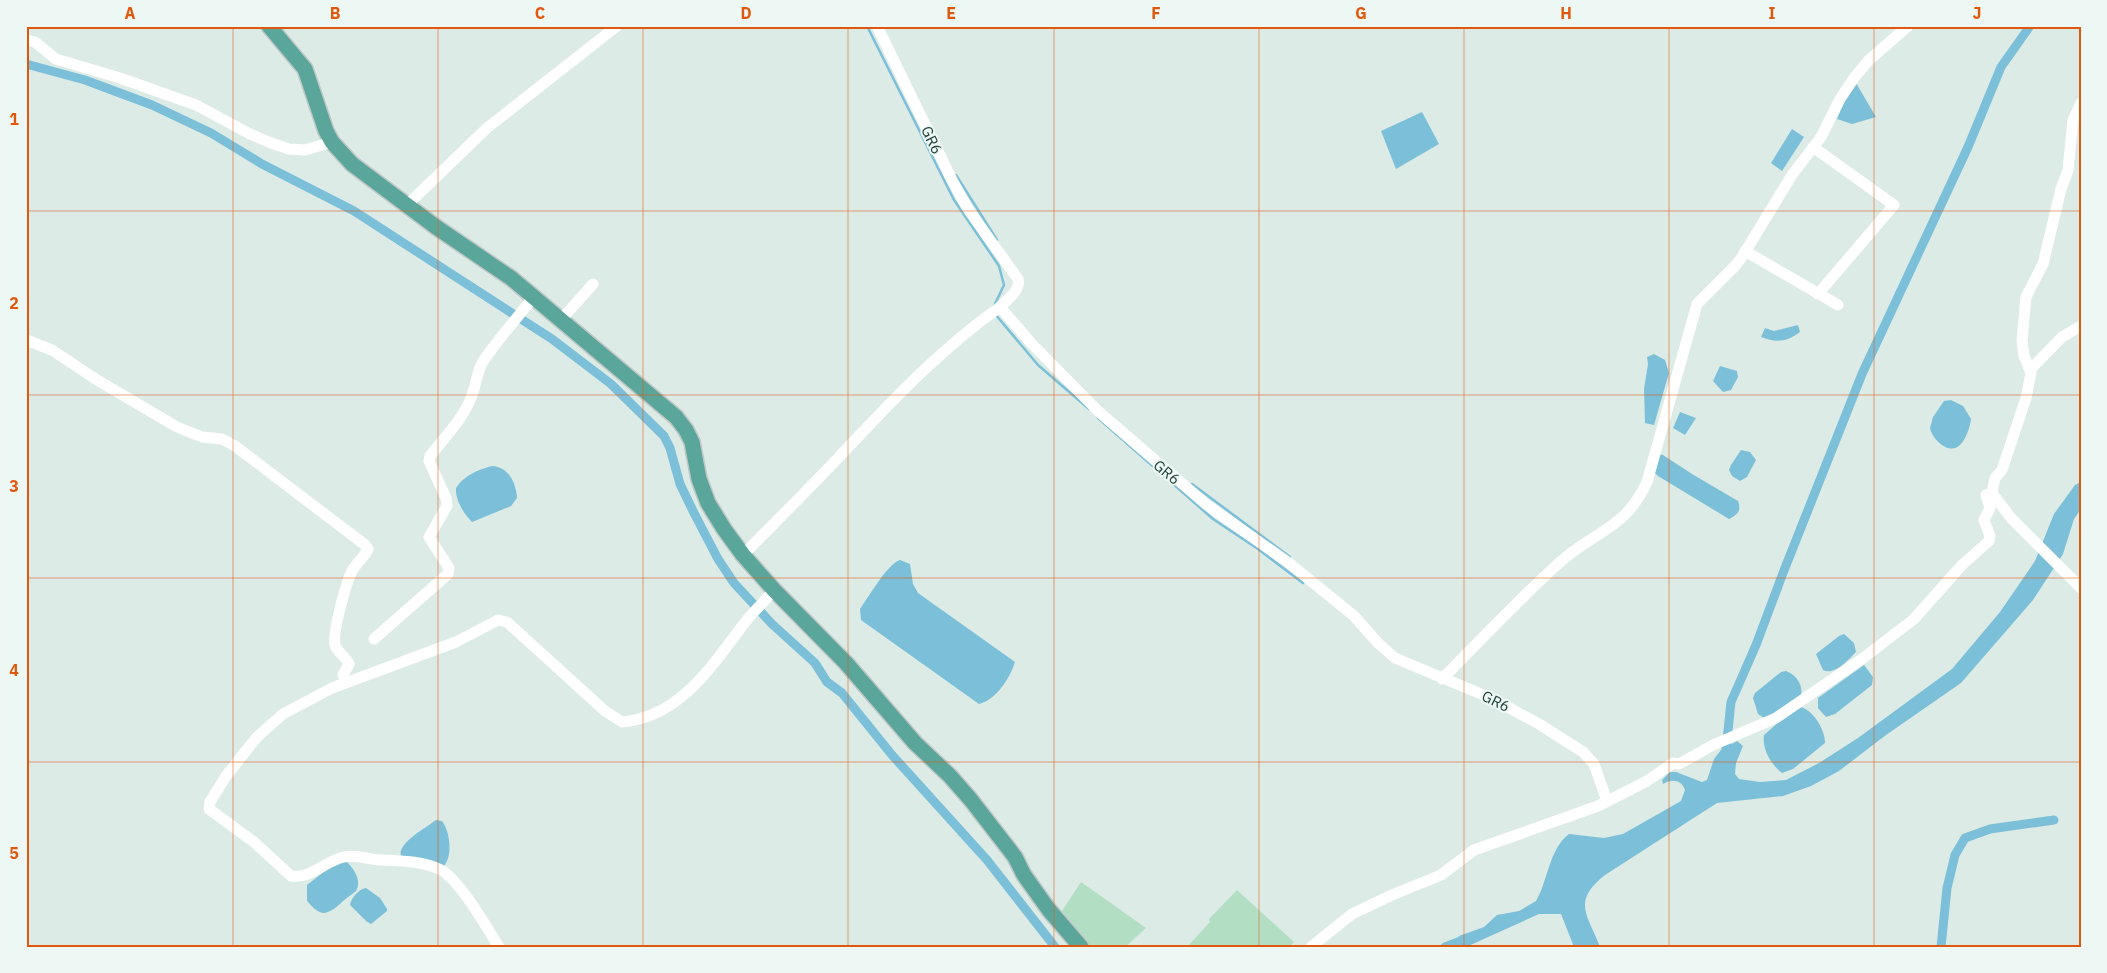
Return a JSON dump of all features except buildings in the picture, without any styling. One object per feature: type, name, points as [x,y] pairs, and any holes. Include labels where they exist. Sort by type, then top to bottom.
[{"type":"main road","points":[[269,26],[305,69],[326,131],[332,142],[352,164],[406,206],[534,296],[651,395],[681,424],[692,442],[699,479],[708,503],[743,555],[772,592],[846,663],[915,743],[950,776],[971,800],[1015,857],[1024,875],[1049,910],[1081,947]]},
{"type":"street","points":[[406,206],[487,128],[618,26]]},
{"type":"street","name":"GR6","points":[[877,26],[968,209],[1018,278],[1019,284],[1017,289],[1000,307],[1032,344],[1099,412],[1192,493],[1289,563],[1354,616],[1378,643],[1395,658],[1493,699],[1539,724],[1582,752],[1594,764],[1607,801]]},
{"type":"street","points":[[1442,679],[1560,562],[1621,520],[1633,507],[1646,482],[1697,304],[1736,265],[1792,174],[1821,137],[1840,99],[1854,78],[1868,61],[1908,26]]},
{"type":"street","points":[[26,40],[34,42],[56,59],[120,78],[196,105],[271,143],[289,149],[305,150],[332,142]]},
{"type":"street","points":[[2081,104],[2073,120],[2068,170],[2043,264],[2025,302],[2022,348],[2030,370],[2026,398],[2002,470],[1995,478],[1992,493],[2011,518],[2081,588]]},
{"type":"street","points":[[1813,147],[1894,205],[1818,294]]},
{"type":"street","points":[[1745,251],[1838,305]]},
{"type":"street","points":[[561,320],[593,284]]},
{"type":"street","points":[[374,639],[448,574],[450,568],[429,537],[447,506],[446,498],[429,461],[430,456],[465,409],[473,392],[478,370],[483,361],[505,330],[534,296]]},
{"type":"street","points":[[743,555],[787,512],[891,401],[966,331],[1000,307]]},
{"type":"street","points":[[2030,370],[2062,337],[2081,326]]},
{"type":"street","points":[[26,340],[52,350],[96,380],[184,430],[202,437],[222,439],[235,446],[364,544],[368,549],[348,578],[336,631],[336,645],[349,664],[343,675],[346,682]]},
{"type":"street","points":[[1311,947],[1352,914],[1440,875],[1474,850],[1607,801],[1647,781],[1669,766],[1687,760],[1713,745],[1776,718],[1805,700],[1914,620],[1962,565],[1989,541],[1990,536],[1984,520],[1990,508],[1986,495],[1992,493]]},
{"type":"street","points":[[499,947],[456,883],[440,869],[397,860],[346,856],[300,878],[291,876],[286,874],[254,842],[209,809],[210,802],[226,776],[257,736],[282,714],[346,682],[456,642],[502,619],[508,622],[605,711],[622,722],[633,721],[662,711],[692,688],[748,618],[772,592]]},
{"type":"green space","points":[[1081,882],[1146,928],[1125,947],[1092,947],[1062,911]]},
{"type":"green space","points":[[1237,890],[1294,942],[1289,947],[1187,947],[1210,922],[1209,919]]},
{"type":"water","points":[[1856,83],[1876,117],[1852,124],[1837,119],[1850,86]]},
{"type":"water","points":[[1422,112],[1439,144],[1396,169],[1381,131]]},
{"type":"water","points":[[1792,129],[1804,137],[1782,171],[1771,163]]},
{"type":"water","points":[[1798,325],[1800,332],[1786,340],[1777,341],[1761,337],[1765,328],[1774,331]]},
{"type":"water","points":[[1654,354],[1665,360],[1669,373],[1654,425],[1645,423],[1644,389],[1648,364],[1647,357]]},
{"type":"water","points":[[1720,366],[1737,371],[1738,377],[1731,390],[1723,392],[1713,381]]},
{"type":"water","points":[[1951,400],[1963,406],[1971,419],[1970,426],[1960,445],[1951,449],[1937,441],[1930,428],[1933,417],[1944,401]]},
{"type":"water","points":[[1680,412],[1696,418],[1685,435],[1673,428]]},
{"type":"water","points":[[1741,450],[1750,452],[1756,460],[1747,477],[1740,481],[1732,476],[1729,470]]},
{"type":"water","points":[[1659,454],[1738,501],[1738,512],[1729,519],[1658,476],[1654,472]]},
{"type":"water","points":[[492,466],[503,469],[507,473],[515,487],[517,498],[511,506],[472,522],[461,506],[456,488],[467,476]]},
{"type":"water","points":[[2081,482],[2081,509],[2074,519],[2063,554],[2033,600],[1961,683],[1886,735],[1839,771],[1811,786],[1783,796],[1717,803],[1605,875],[1588,893],[1585,901],[1587,917],[1600,947],[1574,947],[1561,914],[1539,914],[1466,947],[1457,946],[1455,942],[1459,936],[1484,927],[1497,915],[1519,911],[1536,901],[1557,848],[1569,834],[1604,838],[1623,834],[1681,801],[1685,790],[1679,782],[1670,781],[1663,784],[1662,780],[1670,772],[1676,772],[1702,782],[1707,780],[1714,759],[1721,750],[1737,741],[1743,746],[1736,763],[1735,774],[1739,779],[1760,782],[1786,780],[1819,763],[1858,738],[1952,669],[2000,612],[2035,561],[2054,514],[2075,485]]},
{"type":"water","points":[[900,560],[910,564],[913,584],[918,593],[1015,662],[1010,675],[1001,688],[985,702],[979,704],[861,620],[860,609],[884,574]]},
{"type":"water","points":[[1844,634],[1854,643],[1856,652],[1836,669],[1832,671],[1823,670],[1816,654]]},
{"type":"water","points":[[1864,665],[1873,677],[1872,685],[1835,714],[1826,717],[1818,708],[1818,698]]},
{"type":"water","points":[[1786,671],[1798,680],[1801,687],[1801,695],[1778,714],[1764,718],[1758,714],[1753,698],[1755,693],[1781,672]]},
{"type":"water","points":[[1801,707],[1810,712],[1818,722],[1825,738],[1825,743],[1793,769],[1782,773],[1768,756],[1764,746],[1764,735],[1781,720]]},
{"type":"water","points":[[436,820],[442,821],[449,837],[449,856],[444,866],[401,856],[403,846],[419,831]]},
{"type":"water","points":[[344,860],[353,869],[357,878],[358,887],[356,891],[331,911],[323,913],[318,911],[307,901],[307,885],[334,864]]},
{"type":"water","points":[[366,888],[380,898],[387,909],[371,924],[350,905],[356,894]]},
{"type":"waterway","points":[[867,26],[954,200],[999,266],[1004,285],[994,306]]},
{"type":"waterway","points":[[1725,759],[1731,702],[1756,645],[1862,374],[1968,147],[2001,67],[2030,26]]},
{"type":"waterway","points":[[26,64],[85,80],[152,105],[211,133],[262,164],[354,211],[552,339],[611,384],[664,436],[670,448],[680,484],[718,559],[734,583],[772,624],[815,663],[827,682],[842,693],[892,755],[987,860],[1055,947]]},
{"type":"waterway","points":[[956,175],[997,240]]},
{"type":"waterway","points":[[995,314],[1038,365],[1089,409]]},
{"type":"waterway","points":[[1098,418],[1213,519],[1258,549],[1303,583]]},
{"type":"waterway","points":[[1192,484],[1290,557]]},
{"type":"waterway","points":[[1941,947],[1947,888],[1955,855],[1965,838],[1990,829],[2054,820]]},
{"type":"waterway","points":[[1445,947],[1466,939]]}]
